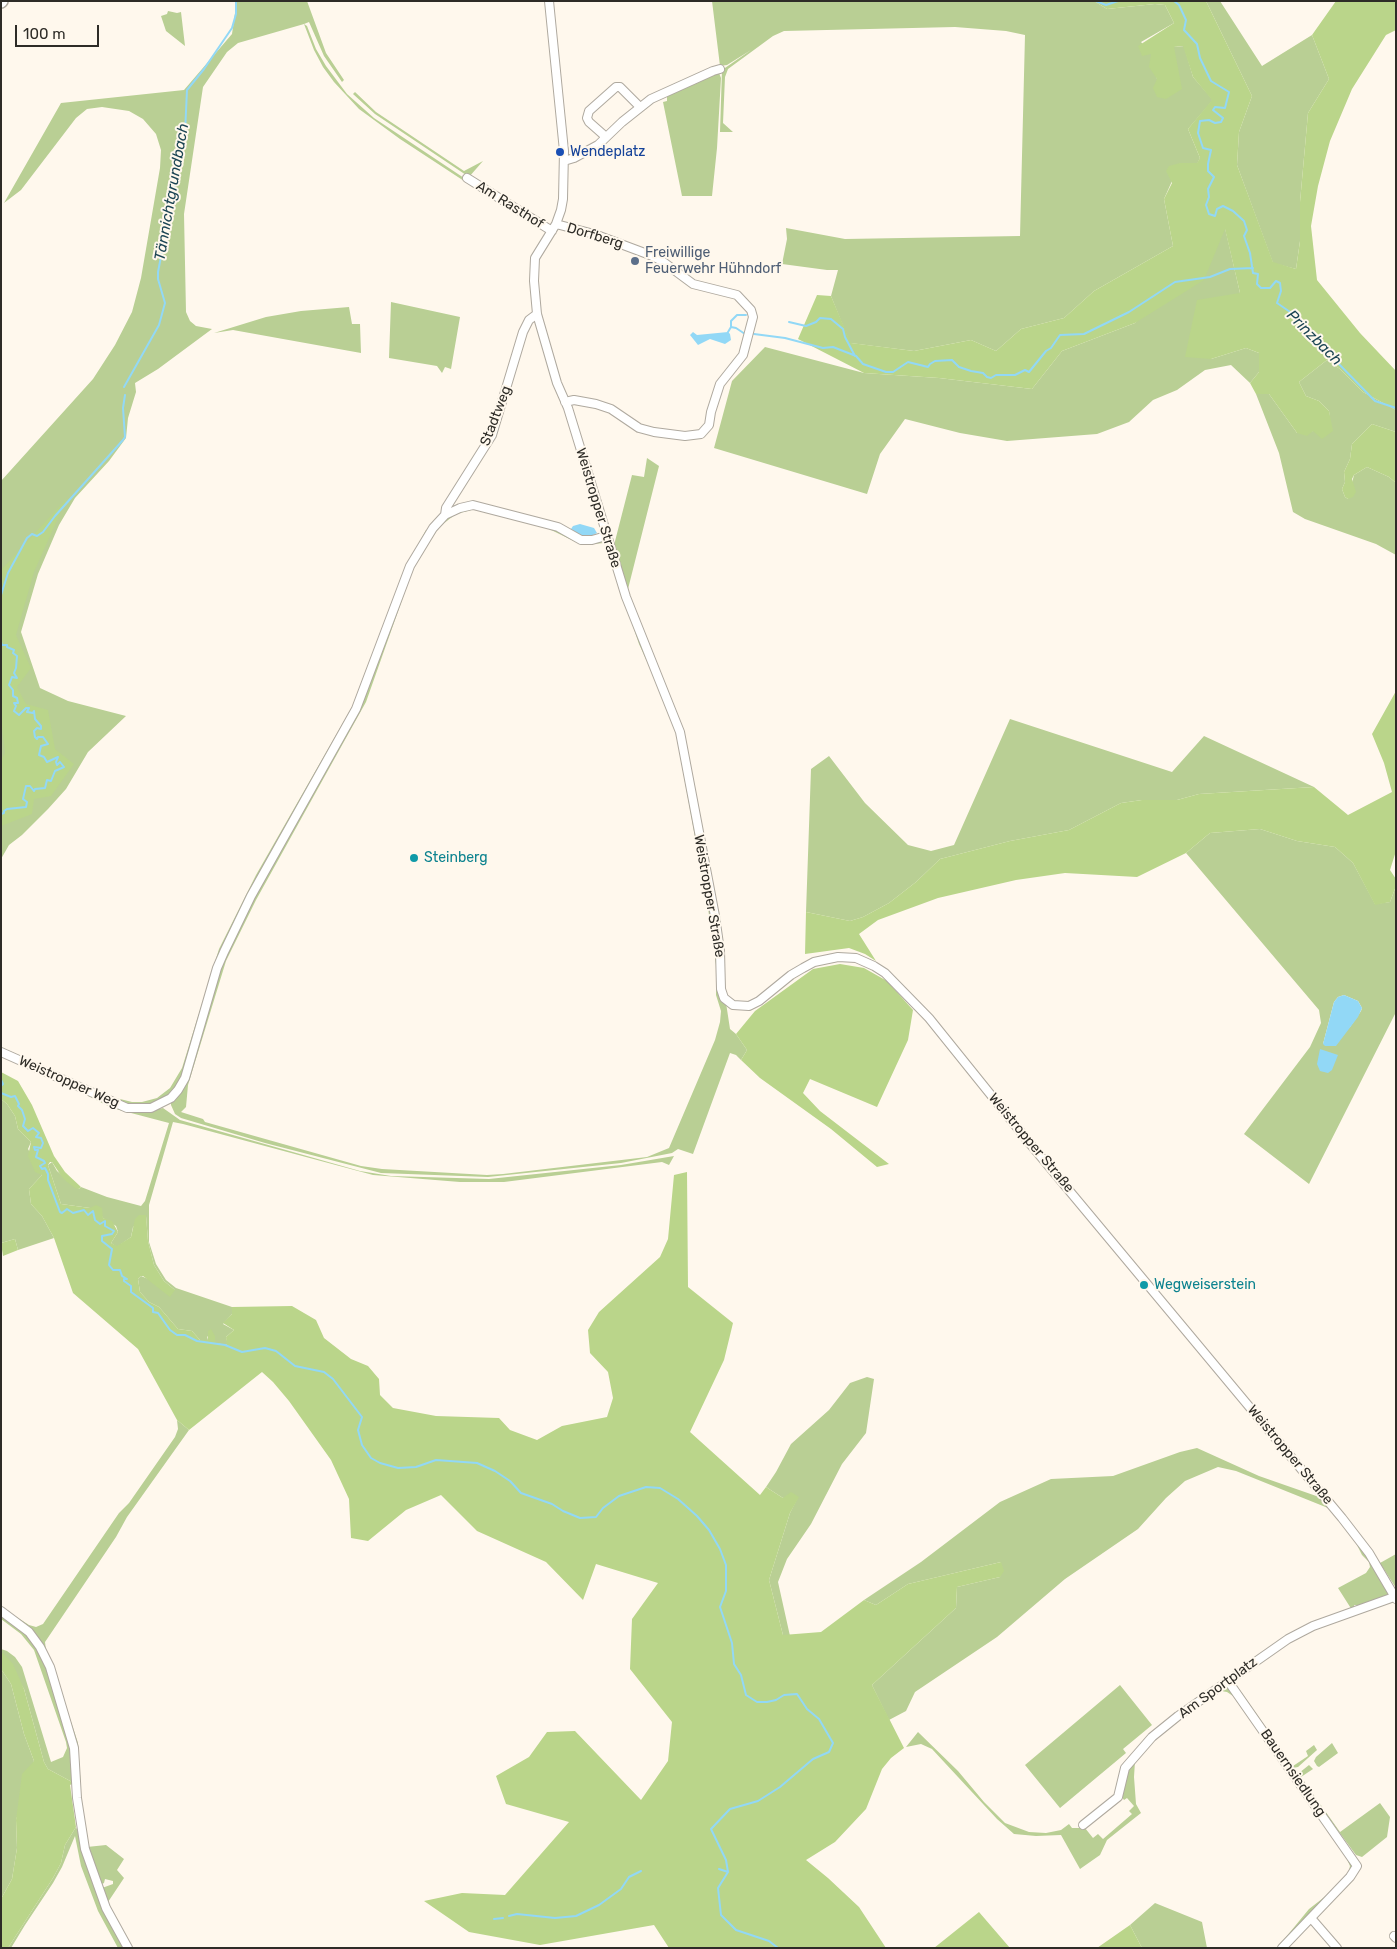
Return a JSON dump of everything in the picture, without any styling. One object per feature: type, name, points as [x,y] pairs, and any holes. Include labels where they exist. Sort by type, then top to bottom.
[{"type":"street","name":"Weistropper Straße","points":[[549,1],[564,161],[562,205],[554,227],[537,253],[534,263],[537,314],[557,383],[565,402],[636,626],[668,699],[680,732],[717,925],[721,989],[724,998],[733,1004],[749,1006],[803,968],[814,962],[838,957],[856,958],[885,973],[928,1018],[1356,1536],[1369,1553],[1395,1598]]},
{"type":"street","points":[[564,161],[574,158],[598,145],[640,107],[658,96],[720,69]]},
{"type":"street","points":[[606,138],[589,122],[587,118],[589,111],[616,87],[620,86],[640,107]]},
{"type":"street","name":"Am Rasthof","points":[[467,178],[554,227]]},
{"type":"street","name":"Dorfberg","points":[[554,227],[594,234],[650,255],[662,261],[693,284],[737,295],[751,310],[753,318],[743,355],[724,376],[707,428],[696,435],[654,432],[638,428],[611,409],[574,400],[565,402]]},
{"type":"street","name":"Stadtweg","points":[[166,1102],[178,1090],[185,1078],[217,968],[224,952],[251,896],[356,708],[407,573],[427,537],[444,515],[446,508],[490,440],[510,380],[523,332],[529,320],[537,314]]},
{"type":"street","points":[[444,515],[460,508],[473,505],[481,506],[558,527],[581,540],[592,540],[606,536]]},
{"type":"street","name":"Weistropper Weg","points":[[1,1052],[127,1108],[151,1108],[166,1102]]},
{"type":"street","name":"Am Sportplatz","points":[[1082,1825],[1118,1797],[1125,1768],[1143,1746],[1178,1716],[1268,1652],[1313,1626],[1395,1598]]},
{"type":"street","points":[[1,1611],[29,1632],[40,1647],[50,1668],[74,1748],[77,1798],[85,1849],[106,1908],[128,1948]]},
{"type":"street","name":"Bauernsiedlung","points":[[1228,1680],[1355,1860],[1357,1866],[1350,1877],[1310,1918]]},
{"type":"street","points":[[1282,1948],[1310,1918],[1337,1948]]},
{"type":"green space","points":[[235,1],[307,1],[326,53],[344,80],[342,82],[324,56],[309,22],[238,43],[227,52],[203,87],[184,214],[186,312],[190,321],[196,326],[212,329],[158,369],[135,383],[136,392],[128,418],[126,438],[109,461],[75,498],[59,525],[38,574],[21,632],[40,688],[68,701],[126,716],[88,752],[66,789],[22,835],[9,845],[1,859],[1,481],[93,379],[115,345],[132,312],[141,278],[160,168],[161,150],[156,134],[143,119],[129,111],[102,107],[87,109],[76,118],[21,190],[4,203],[61,103],[184,90],[232,34]]},
{"type":"green space","points":[[712,1],[1094,1],[1107,9],[1155,4],[1165,5],[1174,23],[1141,42],[1152,54],[1157,79],[1157,97],[1174,47],[1184,46],[1193,77],[1213,100],[1188,129],[1200,158],[1197,164],[1180,163],[1164,199],[1173,246],[1094,291],[1064,318],[1021,329],[996,351],[971,340],[914,351],[850,343],[831,296],[838,270],[782,264],[787,239],[786,228],[845,239],[1020,236],[1025,35],[1006,31],[955,27],[784,31],[773,36],[728,69],[725,77],[723,123],[733,132],[720,132],[722,70],[751,50],[727,65],[720,66]]},
{"type":"green space","points":[[1094,1],[1206,1],[1252,96],[1239,132],[1237,165],[1273,262],[1296,269],[1300,241],[1300,202],[1308,113],[1329,79],[1312,35],[1336,1],[1396,1],[1396,30],[1386,35],[1352,89],[1330,141],[1318,186],[1311,226],[1317,280],[1360,333],[1396,371],[1396,410],[1363,392],[1340,369],[1327,360],[1299,382],[1306,396],[1319,401],[1329,411],[1333,431],[1322,439],[1313,431],[1307,436],[1297,433],[1269,394],[1256,394],[1250,383],[1259,372],[1259,353],[1246,348],[1211,359],[1185,357],[1197,300],[1240,293],[1225,229],[1204,280],[1135,323],[1062,351],[1032,389],[939,378],[864,373],[798,339],[817,295],[831,296],[851,343],[914,351],[971,340],[996,351],[1021,329],[1064,318],[1094,291],[1173,246],[1164,199],[1172,183],[1166,171],[1169,166],[1180,163],[1197,163],[1200,158],[1188,129],[1212,100],[1193,77],[1183,46],[1174,47],[1182,89],[1166,99],[1157,97],[1153,88],[1157,79],[1149,67],[1151,54],[1142,56],[1138,46],[1174,23],[1165,5],[1155,4],[1107,9]]},
{"type":"green space","points":[[1206,1],[1220,1],[1262,66],[1312,35],[1329,79],[1308,113],[1300,202],[1300,241],[1296,269],[1273,263],[1237,165],[1239,132],[1252,96]]},
{"type":"green space","points":[[168,11],[181,12],[185,46],[166,31],[161,16],[167,14]]},
{"type":"green space","points":[[304,24],[307,26],[316,49],[326,66],[347,94],[374,118],[491,196],[490,198],[400,139],[359,109],[323,67]]},
{"type":"green space","points":[[709,73],[719,73],[721,78],[712,196],[682,196],[663,102],[667,101],[667,94]]},
{"type":"green space","points":[[355,92],[376,112],[464,171],[483,161],[469,177],[375,114],[353,94]]},
{"type":"green space","points":[[1225,228],[1240,293],[1211,359],[1246,348],[1259,353],[1259,372],[1250,383],[1231,365],[1205,370],[1177,390],[1153,400],[1129,422],[1097,434],[1007,441],[960,433],[905,419],[880,454],[867,494],[714,448],[732,381],[765,347],[864,373],[939,378],[1032,389],[1062,351],[1135,323]]},
{"type":"green space","points":[[391,302],[460,317],[451,369],[445,367],[442,373],[437,366],[389,358]]},
{"type":"green space","points":[[349,307],[352,324],[360,324],[361,353],[233,330],[214,333],[266,317],[301,311]]},
{"type":"green space","points":[[1327,360],[1340,369],[1363,392],[1396,410],[1396,432],[1372,424],[1352,444],[1350,459],[1344,472],[1345,482],[1342,489],[1345,497],[1348,499],[1354,475],[1367,467],[1389,477],[1396,483],[1396,555],[1376,544],[1305,519],[1293,512],[1279,453],[1256,394],[1269,394],[1297,433],[1313,431],[1330,420],[1329,411],[1319,401],[1306,396],[1299,382]]},
{"type":"green space","points":[[1372,424],[1396,432],[1396,483],[1389,477],[1367,467],[1354,475],[1352,479],[1356,492],[1353,497],[1348,499],[1345,497],[1342,489],[1345,482],[1344,472],[1350,459],[1352,444]]},
{"type":"green space","points":[[647,458],[659,466],[628,589],[613,549],[632,475],[644,477]]},
{"type":"green space","points":[[67,498],[34,572],[16,635],[31,668],[17,687],[26,704],[48,710],[55,749],[74,764],[51,796],[34,799],[32,814],[1,826],[1,760],[5,753],[1,718],[1,570]]},
{"type":"green space","points":[[479,508],[604,543],[582,545],[547,528],[478,510],[456,514],[439,527],[413,569],[366,702],[256,900],[226,961],[188,1085],[186,1107],[181,1112],[203,1119],[205,1122],[361,1166],[382,1169],[487,1175],[503,1174],[647,1157],[669,1148],[715,1040],[721,1011],[716,995],[716,965],[708,908],[676,733],[665,701],[639,644],[605,543],[675,722],[713,918],[730,1029],[736,1034],[747,1050],[741,1060],[736,1055],[730,1053],[693,1154],[678,1149],[672,1153],[621,1163],[488,1177],[381,1173],[265,1143],[181,1118],[175,1114],[171,1105],[171,1102],[179,1092],[219,968],[252,899],[337,748],[412,568],[442,520],[466,509]]},
{"type":"green space","points":[[426,530],[428,532],[354,707],[316,775],[314,775],[314,779],[222,951],[191,1053],[188,1053],[183,1076],[172,1094],[151,1106],[129,1106],[1,1049],[1,1047],[112,1097],[132,1102],[142,1102],[157,1098],[170,1088],[182,1068],[219,949],[256,875],[352,707],[398,586]]},
{"type":"green space","points":[[1396,691],[1396,851],[1390,870],[1396,879],[1396,886],[1390,902],[1375,905],[1353,863],[1335,847],[1297,841],[1260,829],[1210,833],[1186,853],[1137,877],[1065,873],[1016,880],[938,898],[878,920],[859,934],[876,961],[865,954],[849,948],[805,954],[806,912],[850,921],[863,917],[889,903],[916,882],[940,859],[1010,841],[1069,830],[1121,803],[1142,800],[1177,800],[1199,794],[1314,787],[1348,815],[1392,792],[1384,763],[1372,734]]},
{"type":"green space","points":[[1010,719],[1172,772],[1204,736],[1314,787],[1199,794],[1177,800],[1142,800],[1121,803],[1069,830],[1010,841],[940,859],[916,882],[889,903],[863,917],[850,921],[806,912],[811,769],[829,756],[865,803],[908,845],[931,851],[954,845]]},
{"type":"green space","points":[[1260,829],[1297,841],[1335,847],[1353,863],[1375,904],[1390,902],[1396,886],[1396,1012],[1309,1184],[1244,1134],[1310,1047],[1321,1023],[1319,1010],[1186,853],[1210,833]],"holes":[[[1344,995],[1358,1001],[1362,1008],[1350,1027],[1323,1044],[1334,1002],[1338,997]]]},
{"type":"green space","points":[[840,964],[864,968],[887,981],[913,1010],[908,1040],[877,1107],[810,1079],[803,1093],[820,1111],[889,1164],[877,1167],[831,1129],[760,1078],[741,1060],[747,1050],[736,1034],[755,1011],[813,969]]},
{"type":"green space","points":[[1,1072],[18,1081],[32,1105],[54,1156],[65,1172],[81,1187],[79,1189],[75,1188],[67,1182],[52,1162],[50,1162],[48,1165],[61,1204],[90,1208],[96,1205],[102,1208],[103,1218],[112,1221],[118,1232],[111,1243],[117,1246],[131,1237],[135,1219],[139,1215],[146,1215],[148,1241],[154,1265],[164,1281],[175,1290],[170,1297],[141,1276],[138,1279],[140,1292],[149,1302],[159,1307],[178,1329],[192,1331],[200,1340],[208,1340],[208,1331],[211,1329],[215,1336],[215,1343],[227,1345],[226,1337],[234,1330],[223,1323],[232,1314],[232,1307],[292,1306],[316,1320],[324,1338],[351,1359],[368,1366],[379,1379],[380,1395],[393,1408],[436,1416],[499,1418],[510,1430],[537,1440],[562,1426],[607,1417],[613,1398],[608,1372],[590,1353],[588,1330],[599,1312],[660,1257],[668,1239],[674,1175],[687,1172],[688,1287],[733,1323],[724,1360],[690,1432],[760,1495],[766,1487],[783,1498],[791,1492],[799,1497],[790,1513],[769,1580],[783,1635],[821,1632],[864,1600],[876,1605],[908,1584],[1001,1562],[1004,1571],[1000,1577],[957,1587],[956,1608],[872,1685],[904,1748],[891,1758],[882,1769],[866,1809],[835,1842],[806,1860],[859,1907],[886,1948],[669,1948],[654,1925],[540,1945],[469,1932],[424,1901],[462,1893],[505,1895],[569,1822],[506,1804],[496,1776],[529,1757],[547,1732],[575,1731],[641,1800],[668,1761],[672,1722],[630,1669],[632,1619],[658,1583],[596,1564],[583,1600],[546,1562],[477,1531],[441,1495],[406,1510],[368,1541],[351,1538],[349,1499],[331,1460],[289,1401],[262,1372],[189,1430],[177,1420],[138,1349],[73,1293],[54,1238],[42,1216],[31,1204],[29,1189],[42,1175],[35,1172],[28,1156],[31,1142],[18,1129],[15,1116],[1,1099]]},
{"type":"green space","points":[[65,1084],[114,1105],[150,1111],[163,1108],[180,1120],[360,1171],[391,1176],[489,1179],[621,1165],[674,1156],[669,1165],[662,1162],[504,1182],[460,1182],[373,1175],[173,1122],[149,1205],[149,1242],[156,1264],[166,1280],[176,1288],[232,1307],[232,1314],[223,1324],[234,1330],[226,1337],[228,1345],[214,1343],[207,1336],[208,1340],[200,1340],[192,1331],[178,1329],[159,1307],[149,1302],[140,1292],[138,1279],[141,1276],[175,1290],[164,1281],[154,1265],[148,1241],[146,1216],[133,1227],[131,1237],[117,1247],[111,1243],[118,1232],[116,1226],[103,1218],[101,1214],[90,1208],[61,1204],[48,1165],[52,1162],[57,1171],[79,1189],[81,1187],[107,1197],[141,1206],[145,1201],[169,1123],[112,1108]]},
{"type":"green space","points":[[1,1099],[15,1116],[18,1129],[31,1142],[28,1149],[42,1175],[29,1189],[31,1204],[42,1216],[54,1238],[18,1250],[15,1239],[1,1243]]},
{"type":"green space","points":[[15,1239],[18,1250],[3,1256],[1,1243]]},
{"type":"green space","points":[[867,1377],[874,1379],[866,1433],[842,1464],[811,1524],[787,1559],[778,1582],[790,1636],[783,1635],[769,1580],[790,1513],[798,1497],[783,1498],[766,1487],[791,1444],[829,1410],[850,1383]]},
{"type":"green space","points":[[177,1420],[189,1430],[127,1517],[116,1537],[45,1642],[46,1650],[78,1743],[81,1790],[79,1789],[70,1739],[74,1783],[48,1769],[44,1762],[24,1689],[3,1654],[1,1654],[1,1649],[15,1657],[22,1667],[51,1762],[63,1757],[67,1748],[66,1742],[34,1650],[21,1634],[1,1619],[1,1607],[29,1625],[36,1627],[43,1624],[119,1513],[129,1503],[175,1437],[178,1429]]},
{"type":"green space","points":[[1197,1448],[1259,1476],[1322,1498],[1368,1555],[1388,1596],[1358,1609],[1357,1605],[1354,1605],[1355,1609],[1352,1610],[1338,1588],[1366,1573],[1370,1567],[1369,1562],[1362,1555],[1354,1539],[1328,1508],[1236,1471],[1218,1467],[1185,1481],[1166,1498],[1138,1529],[1065,1579],[997,1637],[915,1692],[906,1711],[889,1720],[872,1685],[956,1608],[957,1587],[1000,1577],[1001,1562],[908,1584],[876,1605],[864,1600],[921,1562],[1000,1502],[1051,1479],[1113,1476],[1180,1452]]},
{"type":"green space","points":[[1396,1554],[1396,1588],[1380,1563]]},
{"type":"green space","points":[[3,1653],[13,1664],[24,1689],[44,1762],[48,1769],[74,1783],[70,1785],[76,1827],[65,1845],[61,1863],[53,1878],[8,1948],[1,1948],[1,1899],[12,1879],[17,1848],[16,1820],[22,1774],[34,1761],[24,1734],[11,1684],[1,1669],[1,1654]]},
{"type":"green space","points":[[1,1669],[11,1684],[24,1734],[34,1761],[16,1820],[17,1848],[12,1879],[1,1899]]},
{"type":"green space","points":[[1235,1678],[1237,1686],[1293,1766],[1308,1756],[1306,1751],[1314,1745],[1317,1750],[1298,1767],[1293,1768],[1233,1683]]},
{"type":"green space","points":[[1120,1685],[1152,1725],[1123,1749],[1126,1753],[1060,1808],[1025,1765]]},
{"type":"green space","points":[[1226,1686],[1241,1702],[1353,1862],[1349,1875],[1279,1948],[1277,1948],[1309,1909],[1348,1875],[1350,1866],[1346,1857],[1287,1771],[1233,1696],[1227,1692],[1221,1691],[1212,1696],[1179,1719],[1144,1749],[1135,1761],[1134,1777],[1136,1804],[1141,1813],[1107,1840],[1100,1855],[1080,1869],[1061,1835],[1036,1836],[1014,1834],[997,1819],[932,1749],[921,1744],[906,1747],[918,1732],[958,1771],[1005,1823],[1029,1832],[1046,1833],[1061,1830],[1069,1824],[1072,1828],[1085,1828],[1093,1838],[1098,1834],[1103,1839],[1132,1814],[1129,1811],[1134,1806],[1127,1798],[1124,1800],[1121,1796],[1127,1769],[1133,1760],[1144,1747],[1178,1718]]},
{"type":"green space","points":[[1332,1743],[1338,1753],[1319,1767],[1317,1766],[1314,1761],[1316,1757]]},
{"type":"green space","points":[[1309,1765],[1313,1769],[1301,1777],[1340,1832],[1380,1803],[1390,1817],[1387,1837],[1362,1857],[1356,1855],[1300,1779],[1299,1773]]},
{"type":"green space","points":[[76,1827],[125,1948],[118,1948],[98,1911],[81,1866],[75,1836],[53,1883],[11,1948],[8,1948],[53,1878],[61,1863],[65,1845]]},
{"type":"green space","points":[[106,1845],[124,1859],[117,1870],[124,1878],[108,1902],[133,1948],[130,1948],[116,1924],[102,1888],[113,1884],[113,1881],[105,1879],[104,1883],[100,1885],[87,1847]]},
{"type":"green space","points":[[1155,1903],[1202,1922],[1207,1948],[1142,1948],[1130,1925]]},
{"type":"green space","points":[[979,1912],[1010,1948],[934,1948]]},
{"type":"green space","points":[[1130,1925],[1142,1948],[1097,1948]]},
{"type":"water","points":[[693,332],[697,335],[728,332],[731,340],[725,344],[710,339],[698,345],[690,335]]},
{"type":"water","points":[[580,524],[594,528],[597,533],[591,536],[582,536],[571,529],[573,526]]},
{"type":"water","points":[[1344,995],[1358,1001],[1362,1008],[1358,1017],[1336,1046],[1325,1046],[1323,1044],[1334,1002],[1338,997]]},
{"type":"water","points":[[1320,1049],[1338,1055],[1332,1070],[1328,1073],[1320,1071],[1317,1064]]},
{"type":"waterway","name":"Tännichtgrundbach","points":[[124,387],[159,325],[165,303],[158,279],[158,272],[185,133],[187,90],[232,28],[236,14],[236,1]]},
{"type":"waterway","name":"Prinzbach","points":[[1096,1],[1106,5],[1118,1]]},
{"type":"waterway","name":"Prinzbach","points":[[1174,1],[1179,5],[1186,20],[1184,30],[1197,44],[1200,58],[1211,81],[1229,92],[1225,108],[1215,107],[1213,110],[1223,118],[1221,122],[1200,121],[1198,133],[1203,148],[1211,150],[1208,171],[1214,177],[1208,189],[1209,197],[1206,205],[1209,214],[1215,216],[1217,209],[1223,206],[1233,211],[1244,221],[1247,230],[1244,236],[1250,253],[1253,273],[1258,274],[1257,284],[1261,288],[1270,288],[1276,281],[1280,283],[1281,291],[1277,303],[1296,316],[1375,401],[1396,408]]},
{"type":"waterway","points":[[754,334],[785,338],[823,348],[833,347],[856,356],[863,364],[886,372],[893,372],[908,362],[928,367],[935,361],[952,360],[959,367],[983,373],[991,378],[996,375],[1015,375],[1025,370],[1029,372],[1060,335],[1084,334],[1129,312],[1175,282],[1210,277],[1230,269],[1253,268]]},
{"type":"waterway","points":[[731,327],[731,321],[737,315],[746,315]]},
{"type":"waterway","points":[[789,322],[806,326],[820,318],[831,319],[843,329],[855,356]]},
{"type":"waterway","points":[[728,332],[731,327],[745,334]]},
{"type":"waterway","name":"Tännichtgrundbach","points":[[1,595],[8,573],[27,538],[32,534],[37,536],[43,532],[125,437],[123,408],[125,395]]},
{"type":"waterway","name":"Tännichtgrundbach","points":[[1,642],[2,645],[7,645],[7,647],[14,650],[13,653],[17,656],[14,673],[17,678],[12,677],[9,685],[18,703],[14,703],[16,706],[14,711],[19,715],[26,708],[29,708],[27,712],[33,713],[34,711],[35,719],[41,726],[41,729],[37,728],[34,731],[35,737],[37,739],[38,737],[43,737],[48,744],[41,746],[39,755],[44,757],[47,762],[58,757],[57,765],[60,762],[64,767],[55,771],[51,781],[47,780],[45,788],[35,789],[34,791],[30,786],[26,786],[23,799],[27,802],[26,807],[7,809],[1,814]]},
{"type":"waterway","name":"Tännichtgrundbach","points":[[1,1080],[3,1084],[1,1086]]},
{"type":"waterway","name":"Tännichtgrundbach","points":[[1,1093],[11,1097],[15,1096],[25,1119],[23,1126],[28,1131],[33,1128],[39,1133],[36,1137],[41,1138],[43,1143],[41,1148],[34,1147],[35,1150],[38,1150],[36,1157],[45,1163],[40,1166],[42,1169],[45,1168],[48,1174],[48,1180],[60,1212],[62,1213],[67,1209],[73,1213],[84,1210],[88,1215],[93,1211],[95,1220],[100,1224],[105,1221],[105,1226],[114,1231],[112,1234],[102,1236],[102,1241],[112,1249],[109,1265],[113,1270],[120,1270],[122,1276],[127,1279],[124,1279],[124,1281],[131,1286],[131,1292],[153,1308],[153,1312],[158,1313],[170,1330],[177,1335],[185,1335],[197,1341],[225,1345],[242,1352],[265,1348],[276,1351],[295,1366],[324,1372],[333,1379],[362,1417],[358,1430],[362,1445],[371,1458],[380,1463],[398,1468],[416,1467],[436,1460],[477,1463],[495,1471],[510,1481],[521,1493],[552,1504],[580,1518],[596,1517],[603,1508],[619,1496],[646,1487],[660,1488],[678,1499],[697,1516],[709,1530],[720,1549],[726,1565],[726,1591],[720,1607],[732,1643],[734,1664],[741,1675],[746,1695],[757,1702],[767,1702],[776,1700],[784,1695],[797,1694],[807,1709],[819,1719],[833,1743],[829,1752],[813,1759],[780,1787],[758,1801],[730,1809],[711,1829],[726,1860],[728,1872],[718,1888],[721,1915],[736,1930],[769,1941],[778,1948]]},
{"type":"waterway","points":[[719,1869],[728,1872]]},
{"type":"waterway","points":[[509,1916],[517,1914],[555,1918],[576,1916],[599,1905],[621,1889],[629,1877],[641,1871]]},
{"type":"waterway","points":[[494,1919],[503,1918]]},
{"type":"place","name":"Wendeplatz","points":[[560,152]]},
{"type":"place","name":"Freiwillige Feuerwehr Hühndorf","points":[[635,261]]},
{"type":"place","name":"Steinberg","points":[[414,858]]},
{"type":"place","name":"Wegweiserstein","points":[[1144,1285]]}]
